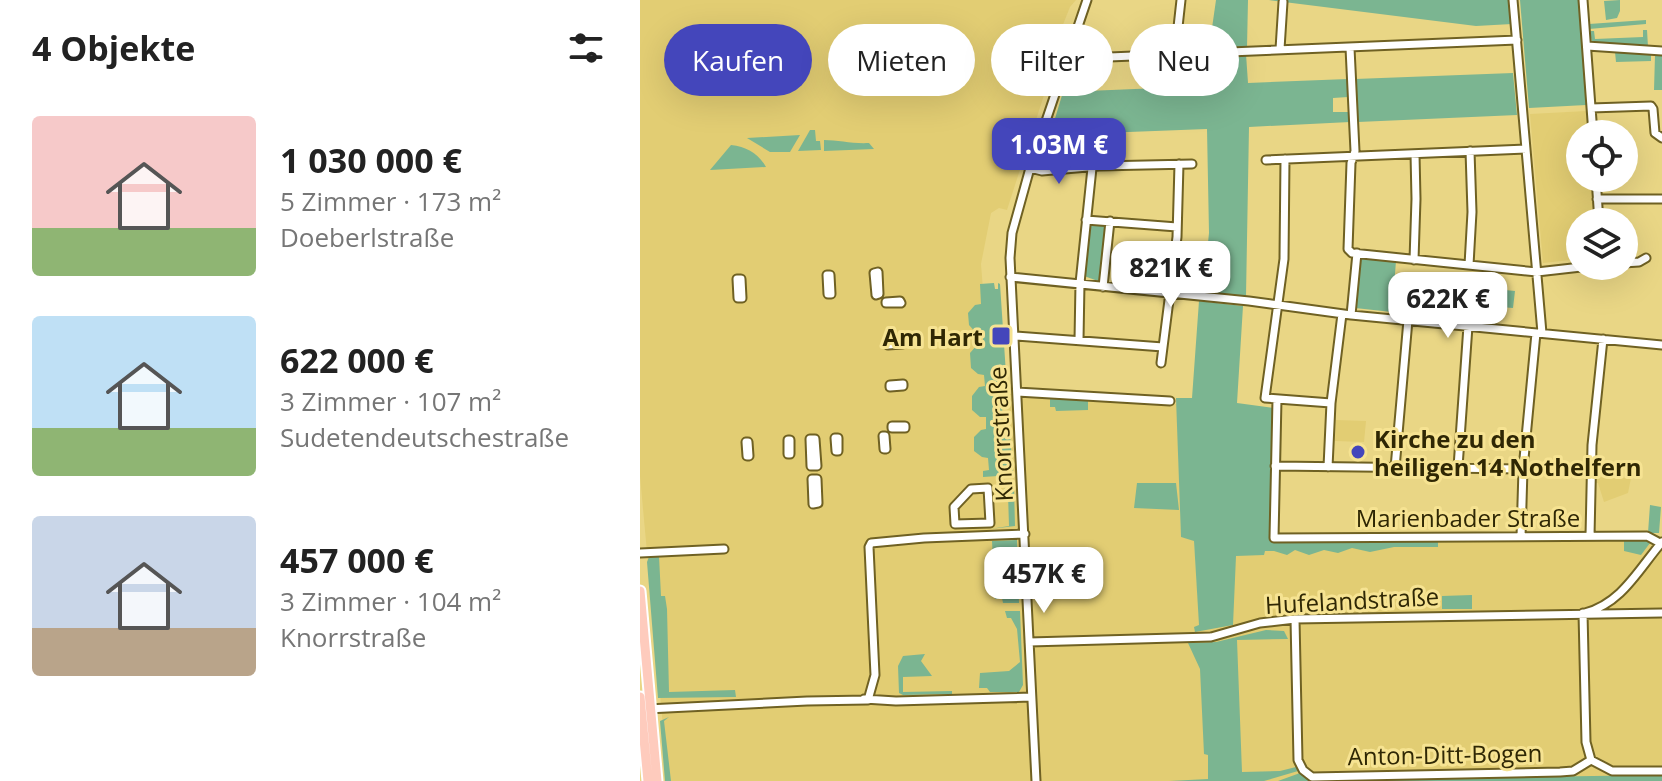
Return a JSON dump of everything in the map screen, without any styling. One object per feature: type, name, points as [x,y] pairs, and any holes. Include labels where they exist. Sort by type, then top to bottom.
[{"type":"main road","points":[[640,598],[648,781]]},
{"type":"main road","points":[[640,697],[646,710],[657,781]]},
{"type":"street","name":"Knorrstraße","points":[[1078,24],[1087,0]]},
{"type":"street","points":[[1178,24],[1181,0]]},
{"type":"street","points":[[1513,0],[1537,272],[1539,333],[1523,469],[1521,537]]},
{"type":"street","points":[[1583,0],[1592,120]]},
{"type":"street","points":[[1280,49],[1283,2]]},
{"type":"street","points":[[1239,51],[1517,40]]},
{"type":"street","points":[[1587,46],[1662,51]]},
{"type":"street","points":[[1350,48],[1355,151],[1348,249],[1357,253],[1414,260],[1537,272],[1566,269]]},
{"type":"street","name":"Knorrstraße","points":[[1036,781],[1010,277],[1012,233],[1053,96]]},
{"type":"street","points":[[1591,108],[1651,106],[1655,133],[1662,138]]},
{"type":"street","points":[[1266,160],[1526,149]]},
{"type":"street","points":[[1469,265],[1472,212],[1470,151]]},
{"type":"street","points":[[1414,260],[1415,154]]},
{"type":"street","points":[[1285,159],[1285,244],[1265,398],[1331,403]]},
{"type":"street","points":[[1161,363],[1177,227],[1179,164]]},
{"type":"street","points":[[1030,168],[1042,171],[1192,164]]},
{"type":"street","points":[[1079,340],[1080,283],[1092,168]]},
{"type":"street","points":[[1597,192],[1598,208]]},
{"type":"street","points":[[1597,199],[1662,199]]},
{"type":"street","points":[[1086,220],[1177,227]]},
{"type":"street","points":[[1103,287],[1110,221]]},
{"type":"street","points":[[1328,467],[1331,403],[1357,253]]},
{"type":"street","points":[[1638,262],[1646,258]]},
{"type":"street","points":[[1010,277],[1659,344]]},
{"type":"street","points":[[1395,468],[1408,320]]},
{"type":"street","points":[[1458,467],[1468,326]]},
{"type":"street","points":[[1015,336],[1163,347]]},
{"type":"street","points":[[1590,536],[1594,424],[1603,339]]},
{"type":"street","points":[[1017,392],[1170,401]]},
{"type":"street","points":[[1277,399],[1275,466],[1523,469]]},
{"type":"street","name":"Marienbader Straße","points":[[1275,466],[1274,538],[1647,536],[1661,542]]},
{"type":"street","points":[[988,488],[990,523],[955,524],[954,507],[971,489],[988,488]]},
{"type":"street","points":[[868,700],[875,675],[871,543],[1025,534]]},
{"type":"street","name":"Hufelandstraße","points":[[1029,642],[1211,637],[1260,623],[1295,619],[1583,613],[1601,608],[1615,599],[1661,542]]},
{"type":"street","points":[[640,553],[724,549]]},
{"type":"street","points":[[1615,599],[1623,614]]},
{"type":"street","points":[[1583,613],[1586,742],[1591,760],[1612,771],[1662,771]]},
{"type":"street","name":"Hufelandstraße","points":[[1583,613],[1590,616],[1662,613]]},
{"type":"street","name":"Anton-Ditt-Bogen","points":[[1295,619],[1298,760],[1303,770],[1312,777],[1560,772],[1573,771],[1591,760]]},
{"type":"street","points":[[646,710],[844,697],[868,700],[1031,697]]},
{"type":"shaded area","points":[[640,0],[1076,0],[1063,24],[991,24],[991,96],[1044,96],[1007,210],[999,208],[991,213],[981,264],[991,393],[1177,404],[1181,537],[1194,540],[1200,631],[1234,545],[1270,542],[1662,538],[1662,781],[668,781],[640,476]]},
{"type":"shaded area","points":[[1587,111],[1587,120],[1566,120],[1566,192],[1592,192],[1593,208],[1566,208],[1566,261],[1543,263],[1530,114]]},
{"type":"shaded area","points":[[1336,420],[1366,421],[1364,442],[1335,441]]},
{"type":"shaded area","points":[[1594,477],[1631,478],[1628,493],[1604,502]]},
{"type":"green space","points":[[1216,0],[1248,0],[1247,47],[1239,47],[1239,24],[1213,24]]},
{"type":"green space","points":[[1269,0],[1510,0],[1512,24],[1476,26]]},
{"type":"green space","points":[[1520,0],[1579,0],[1586,105],[1529,108]]},
{"type":"green space","points":[[1620,0],[1617,18],[1606,20],[1604,1]]},
{"type":"green space","points":[[1646,20],[1646,24],[1589,29],[1589,24]]},
{"type":"green space","points":[[1643,30],[1647,30],[1648,47],[1592,43],[1590,31],[1594,31],[1595,39],[1643,37]]},
{"type":"green space","points":[[1615,52],[1651,54],[1651,61],[1616,62]]},
{"type":"green space","points":[[1239,54],[1246,54],[1248,83],[1348,79],[1348,97],[1333,98],[1333,112],[1349,112],[1350,122],[1249,127],[1246,296],[1203,292],[1209,233],[1207,129],[1050,135],[1062,96],[1113,96],[1113,90],[1129,89],[1129,96],[1239,96]]},
{"type":"green space","points":[[1655,55],[1662,55],[1662,90],[1654,90]]},
{"type":"green space","points":[[1513,73],[1517,115],[1358,122],[1355,79]]},
{"type":"green space","points":[[810,130],[815,130],[821,150],[798,151]]},
{"type":"green space","points":[[800,135],[790,152],[770,152],[747,138]]},
{"type":"green space","points":[[824,140],[869,143],[874,149],[824,151]]},
{"type":"green space","points":[[731,145],[752,152],[766,167],[710,170]]},
{"type":"green space","points":[[1090,223],[1107,227],[1101,278],[1098,281],[1084,276]]},
{"type":"green space","points":[[1360,257],[1396,261],[1392,312],[1355,308]]},
{"type":"green space","points":[[1410,279],[1458,284],[1457,299],[1408,295]]},
{"type":"green space","points":[[994,283],[995,289],[1000,284],[1008,404],[1002,405],[1003,421],[1009,421],[1013,475],[983,477],[983,471],[989,470],[988,458],[974,451],[974,437],[986,429],[986,417],[980,417],[972,410],[972,396],[979,387],[985,386],[984,375],[971,368],[970,353],[977,345],[983,345],[983,333],[976,333],[969,325],[968,313],[975,305],[981,304],[980,284]]},
{"type":"green space","points":[[1465,286],[1515,291],[1513,308],[1463,304]]},
{"type":"green space","points":[[1199,301],[1243,306],[1237,403],[1273,408],[1270,542],[1438,541],[1438,547],[1394,547],[1370,552],[1352,548],[1338,553],[1324,550],[1309,555],[1295,550],[1287,555],[1265,551],[1264,555],[1236,556],[1233,625],[1195,632],[1194,627],[1199,625],[1194,541],[1181,537],[1176,398],[1192,398]]},
{"type":"green space","points":[[1050,398],[1088,400],[1088,410],[1056,411],[1055,407],[1050,407]]},
{"type":"green space","points":[[1137,483],[1176,483],[1179,510],[1134,508]]},
{"type":"green space","points":[[1005,488],[1014,488],[1015,526],[990,529],[1009,526],[1008,494],[1000,494]]},
{"type":"green space","points":[[1650,505],[1661,507],[1659,533],[1648,533]]},
{"type":"green space","points":[[1017,540],[1019,603],[1003,603],[1002,598],[995,599],[992,541]]},
{"type":"green space","points":[[1624,541],[1650,543],[1641,555],[1624,551]]},
{"type":"green space","points":[[659,556],[661,596],[665,596],[667,609],[669,692],[735,690],[736,697],[658,698],[647,562],[649,557]]},
{"type":"green space","points":[[1472,595],[1472,609],[1442,609],[1442,596]]},
{"type":"green space","points":[[1005,611],[1020,611],[1023,685],[1019,692],[990,692],[987,688],[979,688],[980,673],[1009,671],[1020,662],[1017,629]]},
{"type":"green space","points":[[1266,630],[1284,631],[1288,639],[1237,640],[1242,772],[1280,771],[1296,767],[1298,771],[1264,781],[1169,781],[1208,779],[1200,669],[1188,643],[1216,642]]},
{"type":"green space","points":[[925,654],[921,661],[932,676],[903,677],[903,692],[952,691],[952,694],[899,693],[898,666],[903,656]]},
{"type":"green space","points":[[669,717],[664,721],[671,781],[665,781],[660,721]]},
{"type":"green space","points":[[1300,773],[1316,780],[1662,775],[1662,781],[1278,781]]},
{"type":"place","name":"Am Hart","points":[[1001,336]]},
{"type":"place","name":"Kirche zu den heiligen 14 Nothelfern","points":[[1358,452]]}]
